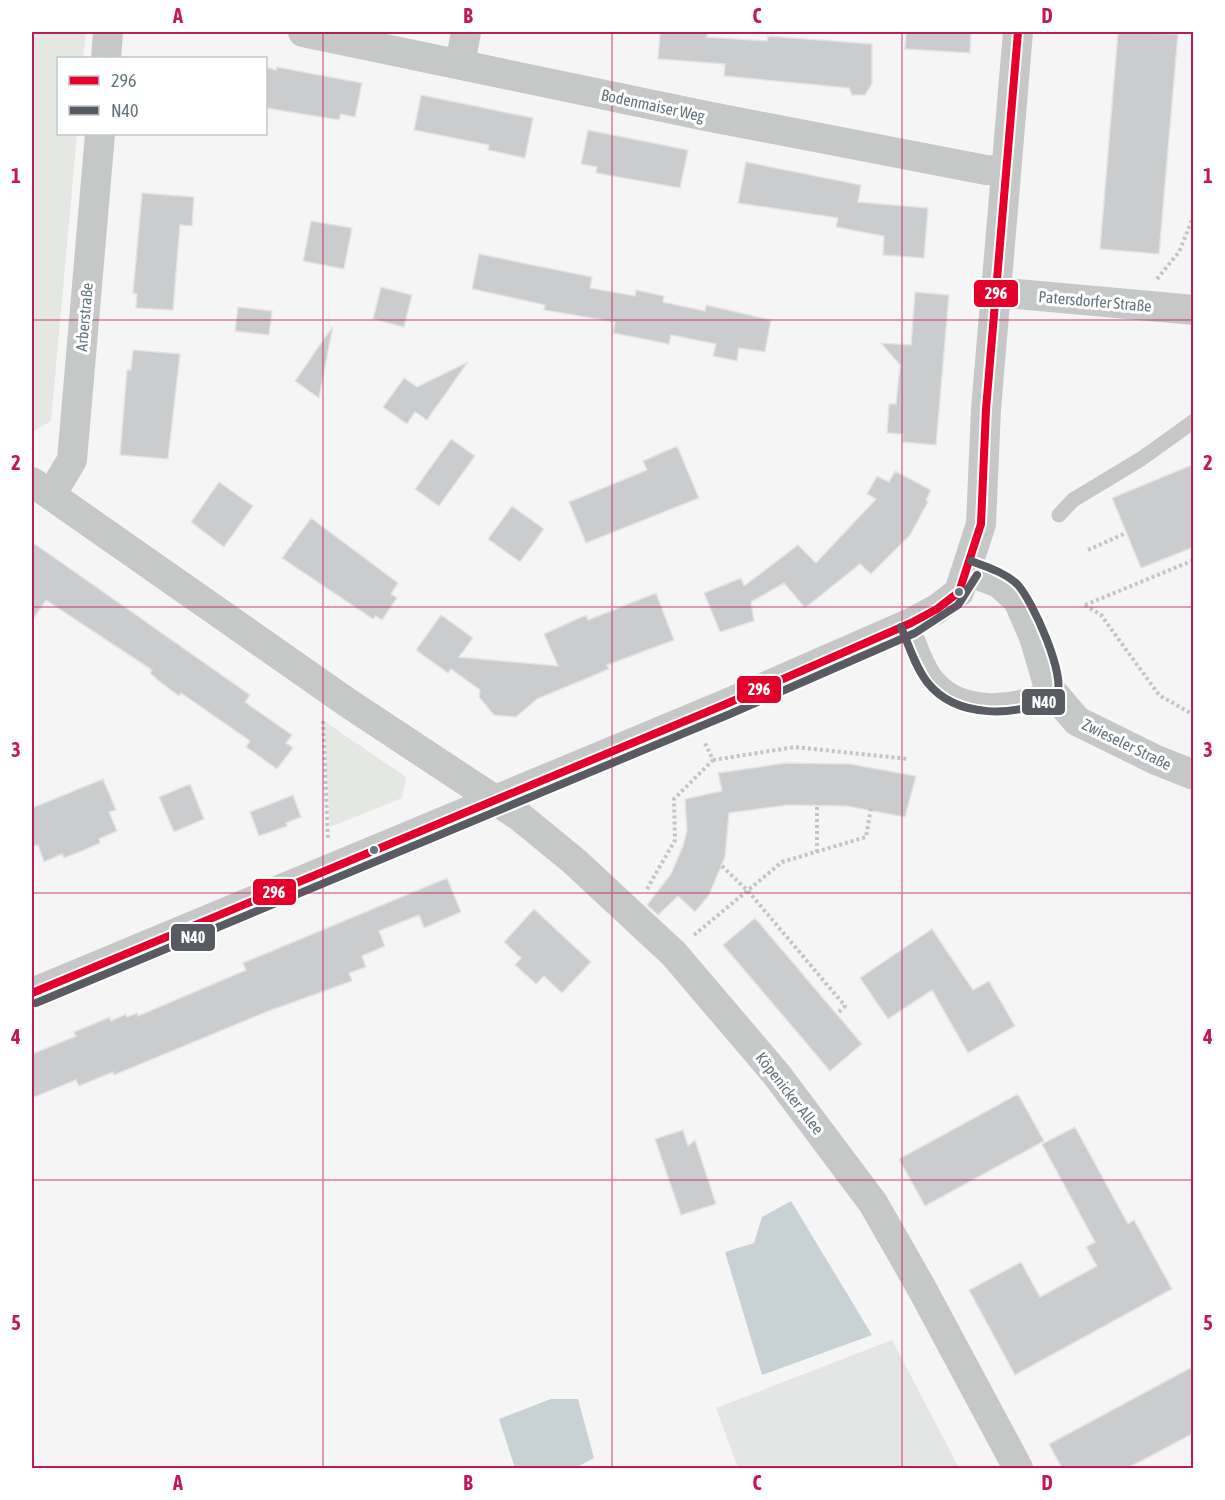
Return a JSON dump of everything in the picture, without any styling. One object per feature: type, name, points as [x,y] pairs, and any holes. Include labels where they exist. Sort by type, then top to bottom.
[{"type":"street","points":[[106,57],[108,32]]},
{"type":"street","name":"Bodenmaiser Weg","points":[[303,32],[706,116],[986,170],[1005,171]]},
{"type":"street","points":[[460,64],[466,32]]},
{"type":"street","points":[[32,993],[694,717],[911,623],[937,609],[959,592],[981,524],[1005,171],[1018,32]]},
{"type":"street","name":"Arberstraße","points":[[41,488],[72,460],[100,135]]},
{"type":"street","name":"Patersdorfer Straße","points":[[996,292],[1194,310]]},
{"type":"street","name":"Köpenicker Allee","points":[[41,488],[338,695],[539,831],[674,954],[777,1075],[873,1203],[1018,1468]]},
{"type":"street","name":"Zwieseler Straße","points":[[967,571],[999,583],[1018,600],[1034,637],[1049,688],[1077,721],[1156,760],[1194,775]]},
{"type":"lane","points":[[1059,515],[1073,500],[1141,459],[1194,421]]},
{"type":"lane","points":[[911,623],[936,677],[960,696],[989,700],[1026,697],[1049,688]]},
{"type":"path","points":[[1153,288],[1156,279],[1179,252],[1194,215]]},
{"type":"path","points":[[1088,550],[1126,533]]},
{"type":"path","points":[[1194,560],[1085,605],[1101,615],[1159,695],[1194,715]]},
{"type":"path","points":[[329,868],[322,718],[338,695]]},
{"type":"path","points":[[694,717],[713,760]]},
{"type":"path","points":[[629,911],[643,895],[675,840],[674,799],[713,760],[795,747],[909,759]]},
{"type":"path","points":[[817,804],[817,852]]},
{"type":"path","points":[[674,954],[782,862],[866,837],[871,808]]},
{"type":"path","points":[[722,866],[748,891],[845,1006],[837,1014]]},
{"type":"shaded area","points":[[32,32],[86,32],[83,57],[57,57],[57,135],[77,135],[51,421],[32,432]]},
{"type":"shaded area","points":[[324,721],[406,777],[402,798],[330,827]]},
{"type":"shaded area","points":[[791,1201],[872,1335],[762,1375],[725,1252],[754,1243],[762,1217]]},
{"type":"shaded area","points":[[892,1340],[959,1468],[738,1468],[716,1408]]},
{"type":"shaded area","points":[[551,1399],[578,1399],[594,1458],[575,1468],[515,1468],[499,1419]]},
{"type":"building","points":[[660,32],[708,32],[707,37],[767,41],[768,36],[872,44],[872,84],[865,95],[852,95],[849,88],[724,76],[725,64],[658,59]]},
{"type":"building","points":[[906,32],[971,32],[970,53],[905,49]]},
{"type":"building","points":[[1118,32],[1178,34],[1159,254],[1100,249]]},
{"type":"building","points":[[267,67],[276,70],[277,67],[362,83],[355,117],[341,114],[339,120],[267,108]]},
{"type":"building","points":[[421,95],[533,118],[525,158],[488,150],[489,145],[414,130]]},
{"type":"building","points":[[588,130],[688,150],[680,188],[596,173],[597,167],[581,164]]},
{"type":"building","points":[[746,162],[861,185],[858,202],[928,208],[924,258],[883,255],[884,236],[836,227],[838,218],[738,203]]},
{"type":"building","points":[[142,193],[194,197],[192,226],[180,225],[173,310],[136,308],[137,294],[133,293]]},
{"type":"building","points":[[311,221],[352,228],[344,269],[303,261]]},
{"type":"building","points":[[479,254],[592,277],[590,288],[635,296],[636,290],[664,296],[663,302],[705,311],[706,305],[771,320],[765,352],[739,348],[737,361],[713,356],[716,344],[671,335],[669,344],[613,333],[615,322],[544,310],[545,305],[472,289]]},
{"type":"building","points":[[381,287],[412,295],[404,327],[373,319]]},
{"type":"building","points":[[915,292],[949,295],[936,445],[902,442],[903,434],[887,433],[889,404],[896,404],[900,365],[881,343],[911,345]]},
{"type":"building","points":[[238,307],[272,311],[269,335],[235,331]]},
{"type":"building","points":[[333,326],[319,398],[295,381]]},
{"type":"building","points":[[133,350],[180,354],[168,459],[120,455],[127,370],[131,370]]},
{"type":"building","points":[[468,362],[427,420],[415,412],[407,424],[383,407],[404,378],[417,387]]},
{"type":"building","points":[[451,439],[475,456],[439,506],[415,489]]},
{"type":"building","points":[[677,446],[699,498],[586,543],[569,502],[647,470],[643,461]]},
{"type":"building","points":[[1194,464],[1194,547],[1141,568],[1112,498]]},
{"type":"building","points":[[895,471],[931,490],[926,500],[928,502],[910,535],[871,574],[860,564],[805,608],[784,583],[751,602],[754,621],[720,632],[704,593],[741,578],[744,586],[798,545],[816,563],[876,499],[867,494],[877,476],[889,482]]},
{"type":"building","points":[[219,482],[253,506],[224,547],[191,522]]},
{"type":"building","points":[[512,506],[544,529],[520,562],[488,539]]},
{"type":"building","points":[[311,518],[398,583],[391,594],[397,598],[382,620],[376,616],[373,619],[282,558]]},
{"type":"building","points":[[32,542],[250,695],[245,702],[292,735],[286,743],[293,748],[277,769],[246,747],[250,741],[181,693],[179,696],[150,673],[152,670],[46,600],[32,621]]},
{"type":"building","points":[[656,593],[674,640],[607,665],[609,669],[537,699],[516,717],[494,715],[479,697],[480,690],[451,669],[448,673],[416,650],[441,615],[473,638],[459,657],[558,666],[544,634],[586,615],[588,620]]},
{"type":"building","points":[[785,763],[850,764],[916,776],[905,817],[846,806],[788,805],[729,813],[725,857],[709,895],[695,912],[678,896],[658,915],[647,905],[671,874],[683,846],[687,831],[685,799],[722,791],[718,773]]},
{"type":"building","points":[[103,779],[116,810],[109,812],[117,831],[99,839],[100,843],[82,851],[64,858],[62,854],[44,862],[38,845],[32,847],[32,808]]},
{"type":"building","points":[[190,784],[204,819],[174,832],[159,797]]},
{"type":"building","points":[[293,795],[301,817],[286,823],[287,826],[259,836],[250,812]]},
{"type":"building","points":[[447,878],[461,912],[424,928],[419,915],[379,931],[385,946],[362,956],[366,967],[349,973],[352,981],[266,1012],[114,1075],[113,1072],[79,1086],[76,1080],[32,1098],[32,1054],[76,1036],[74,1032],[110,1017],[111,1021],[126,1014],[127,1017],[137,1013],[138,1016],[246,970],[243,963]]},
{"type":"building","points":[[534,909],[591,962],[562,993],[544,976],[536,984],[515,965],[521,958],[504,942]]},
{"type":"building","points":[[755,918],[862,1044],[830,1071],[723,945]]},
{"type":"building","points":[[932,929],[973,990],[989,981],[1015,1026],[968,1053],[932,990],[888,1019],[860,978]]},
{"type":"building","points":[[1018,1094],[1044,1141],[925,1206],[899,1159]]},
{"type":"building","points":[[1075,1127],[1128,1224],[1134,1220],[1172,1289],[1015,1375],[969,1290],[1021,1262],[1040,1297],[1097,1266],[1086,1247],[1095,1242],[1042,1144]]},
{"type":"building","points":[[683,1130],[688,1146],[695,1140],[716,1204],[681,1215],[655,1139]]},
{"type":"building","points":[[1194,1366],[1194,1433],[1128,1468],[1062,1468],[1049,1444]]},
{"type":"transit line","name":"296","points":[[32,993],[726,704],[911,623],[937,609],[959,592],[981,524],[986,409],[1018,32]]},
{"type":"transit line","name":"N40","points":[[901,627],[916,663],[927,682],[939,694],[954,703],[988,711],[1006,711],[1041,703],[1056,696],[1057,673],[1053,657],[1047,639],[1023,592],[1007,576],[971,561]]},
{"type":"transit line","name":"N40","points":[[36,1003],[730,714],[915,633],[958,605],[977,575]]}]
